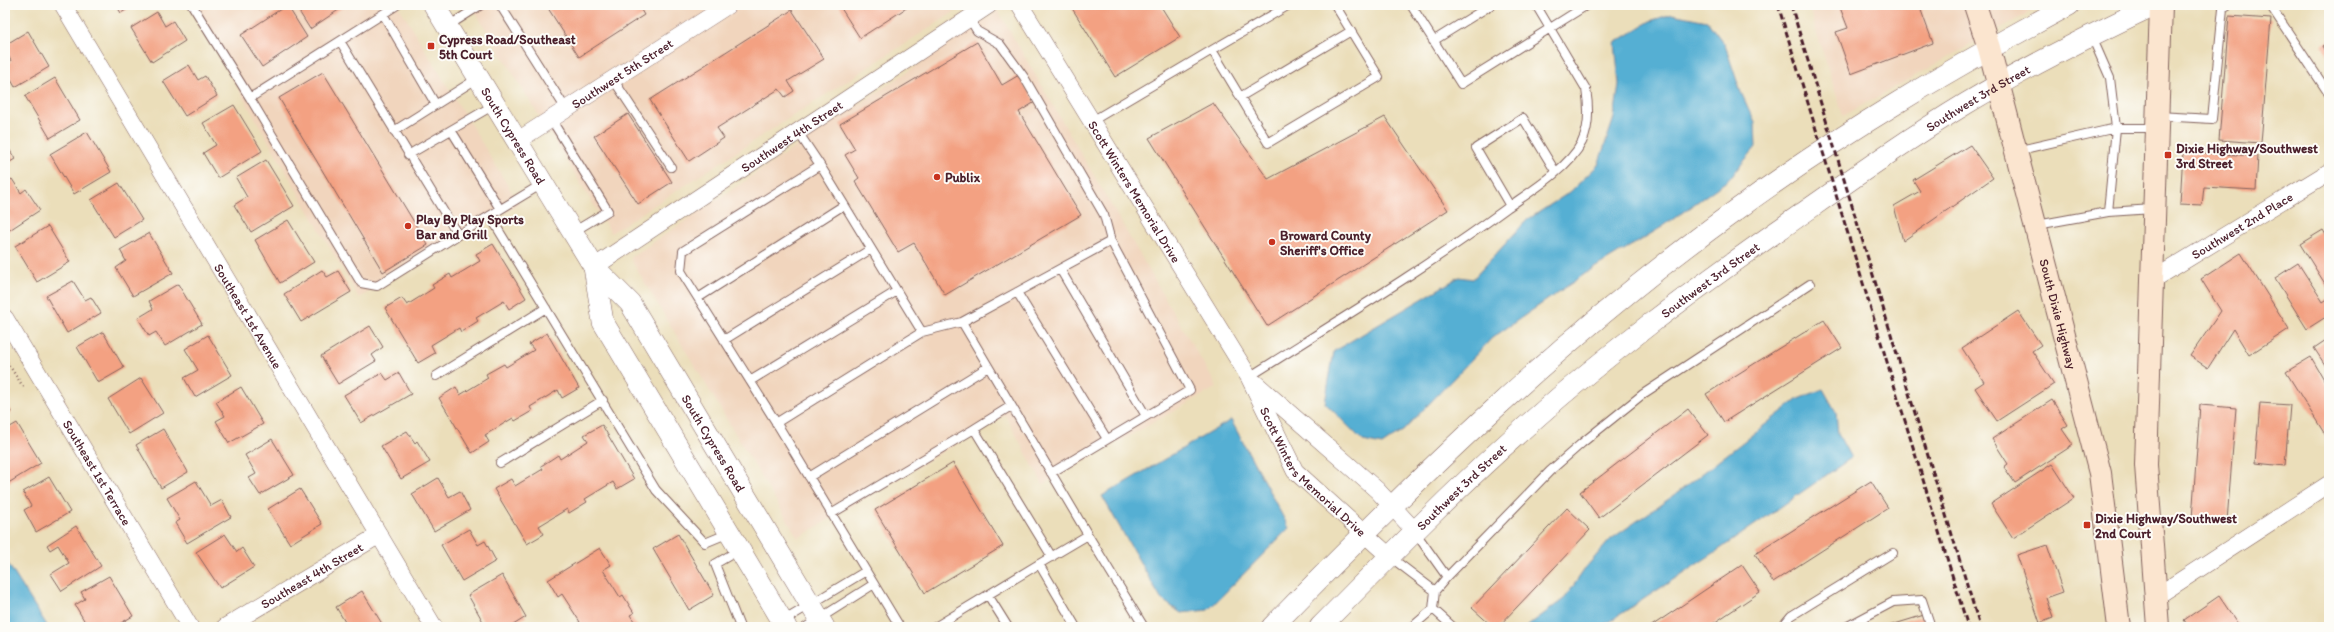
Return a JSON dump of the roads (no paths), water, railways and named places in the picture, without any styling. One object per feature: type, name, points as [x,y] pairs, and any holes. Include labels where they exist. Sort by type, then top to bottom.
[{"type":"main road","name":"South Dixie Highway","points":[[1975,5],[1989,48],[2100,473],[2119,627]]},
{"type":"main road","points":[[2158,627],[2154,598],[2146,466],[2154,279],[2154,209],[2161,5]]},
{"type":"street","name":"Southeast 1st Avenue","points":[[63,5],[434,627]]},
{"type":"street","name":"South Cypress Road","points":[[434,5],[594,266],[630,303],[815,619]]},
{"type":"street","name":"Southwest 5th Street","points":[[517,141],[728,5]]},
{"type":"street","name":"Southwest 4th Street","points":[[594,266],[989,5]]},
{"type":"street","name":"Scott Winters Memorial Drive","points":[[1020,5],[1249,377],[1295,471],[1389,556]]},
{"type":"street","points":[[1272,627],[1364,533],[1524,381],[1682,250],[1785,175],[1916,90],[1989,48],[2070,5]]},
{"type":"street","name":"Southwest 3rd Street","points":[[1320,627],[1414,530],[1530,422],[1661,315],[1880,159],[1998,85],[2154,5]]},
{"type":"street","name":"Southwest 2nd Place","points":[[2154,279],[2329,172]]},
{"type":"street","name":"South Cypress Road","points":[[594,266],[604,322],[785,624]]},
{"type":"street","name":"Southeast 1st Terrace","points":[[5,318],[190,627]]},
{"type":"street","name":"Scott Winters Memorial Drive","points":[[1249,377],[1392,506],[1414,530]]},
{"type":"street","points":[[2154,598],[2329,484]]},
{"type":"street","name":"Southeast 4th Street","points":[[225,627],[378,535]]},
{"type":"lane","points":[[192,5],[362,283],[377,286],[543,183]]},
{"type":"lane","points":[[250,98],[397,5]]},
{"type":"lane","points":[[447,26],[481,5]]},
{"type":"lane","points":[[500,5],[566,109]]},
{"type":"lane","points":[[1092,122],[1289,5]]},
{"type":"lane","points":[[1212,50],[1268,143],[1379,77],[1335,5]]},
{"type":"lane","points":[[1411,5],[1461,84],[1587,5]]},
{"type":"lane","points":[[1433,41],[1490,5]]},
{"type":"lane","points":[[1249,377],[1444,254],[1510,206],[1570,159],[1582,142],[1588,123],[1589,105],[1586,89],[1536,5]]},
{"type":"lane","points":[[2016,151],[2116,128],[2157,122],[2212,119],[2223,8],[2228,5]]},
{"type":"lane","points":[[2270,5],[2329,94]]},
{"type":"lane","points":[[383,14],[436,105]]},
{"type":"lane","points":[[969,18],[977,31],[1000,44],[1024,76],[1104,215],[1111,242],[1190,390],[1051,473]]},
{"type":"lane","points":[[1240,97],[1351,31]]},
{"type":"lane","points":[[2091,36],[2110,78],[2116,128],[2108,212]]},
{"type":"lane","points":[[340,42],[458,235]]},
{"type":"lane","points":[[394,131],[479,78]]},
{"type":"lane","points":[[613,79],[671,167]]},
{"type":"lane","points":[[408,155],[495,104]]},
{"type":"lane","points":[[1510,206],[1476,148],[1523,118],[1555,172]]},
{"type":"lane","points":[[551,119],[608,211],[573,232]]},
{"type":"lane","points":[[452,130],[500,209]]},
{"type":"lane","points":[[798,132],[820,165],[922,332]]},
{"type":"lane","points":[[820,165],[683,251],[681,271],[776,422],[900,627]]},
{"type":"lane","points":[[698,298],[844,205]]},
{"type":"lane","points":[[2035,226],[2108,212],[2154,209]]},
{"type":"lane","points":[[490,216],[603,400],[656,490],[705,543],[735,541]]},
{"type":"lane","points":[[776,422],[922,332],[962,322],[1111,242]]},
{"type":"lane","points":[[724,340],[871,249]]},
{"type":"lane","points":[[1060,269],[1146,416]]},
{"type":"lane","points":[[1412,627],[1433,609],[1435,591],[1447,577],[1550,471],[1582,443],[1643,394],[1810,284]]},
{"type":"lane","points":[[750,381],[897,291]]},
{"type":"lane","points":[[1017,292],[1107,439]]},
{"type":"lane","points":[[436,376],[546,308]]},
{"type":"lane","points":[[962,322],[1144,627]]},
{"type":"lane","points":[[809,477],[988,367]]},
{"type":"lane","points":[[500,463],[603,400]]},
{"type":"lane","points":[[831,514],[1011,406]]},
{"type":"lane","points":[[974,429],[1052,557]]},
{"type":"lane","points":[[1414,530],[1447,577]]},
{"type":"lane","points":[[935,627],[1088,535]]},
{"type":"lane","points":[[735,541],[715,564],[740,627]]},
{"type":"lane","points":[[1782,627],[1792,616],[1893,553]]},
{"type":"lane","points":[[1389,556],[1435,591]]},
{"type":"lane","points":[[1039,564],[1076,627]]},
{"type":"lane","points":[[815,619],[866,571]]},
{"type":"lane","points":[[785,624],[815,619],[874,584]]},
{"type":"lane","points":[[988,595],[1008,627]]},
{"type":"lane","points":[[1846,627],[1893,602],[1922,600],[1931,627]]},
{"type":"lane","points":[[1433,609],[1453,627]]},
{"type":"water","points":[[1672,14],[1707,21],[1725,45],[1740,90],[1755,123],[1756,147],[1728,180],[1662,227],[1589,271],[1492,338],[1404,430],[1382,445],[1363,441],[1325,403],[1334,351],[1459,277],[1473,279],[1527,220],[1570,192],[1598,165],[1614,118],[1619,84],[1615,43],[1650,21]]},
{"type":"water","points":[[1823,389],[1836,412],[1838,434],[1851,458],[1720,549],[1601,627],[1526,627],[1565,598],[1587,566],[1611,539],[1676,494],[1798,399]]},
{"type":"water","points":[[1231,420],[1289,528],[1208,610],[1181,613],[1161,599],[1102,496]]},
{"type":"water","points":[[5,559],[48,627],[5,627]]},
{"type":"railway","points":[[1778,5],[1968,627]]},
{"type":"railway","points":[[1791,5],[1980,627]]},
{"type":"place","name":"Cypress Road/Southeast 5th Court","points":[[431,46]]},
{"type":"place","name":"Dixie Highway/Southwest 3rd Street","points":[[2168,155]]},
{"type":"place","name":"Publix","points":[[937,177]]},
{"type":"place","name":"Play By Play Sports Bar and Grill","points":[[408,226]]},
{"type":"place","name":"Broward County Sheriff's Office","points":[[1272,242]]},
{"type":"place","name":"Dixie Highway/Southwest 2nd Court","points":[[2087,525]]}]
